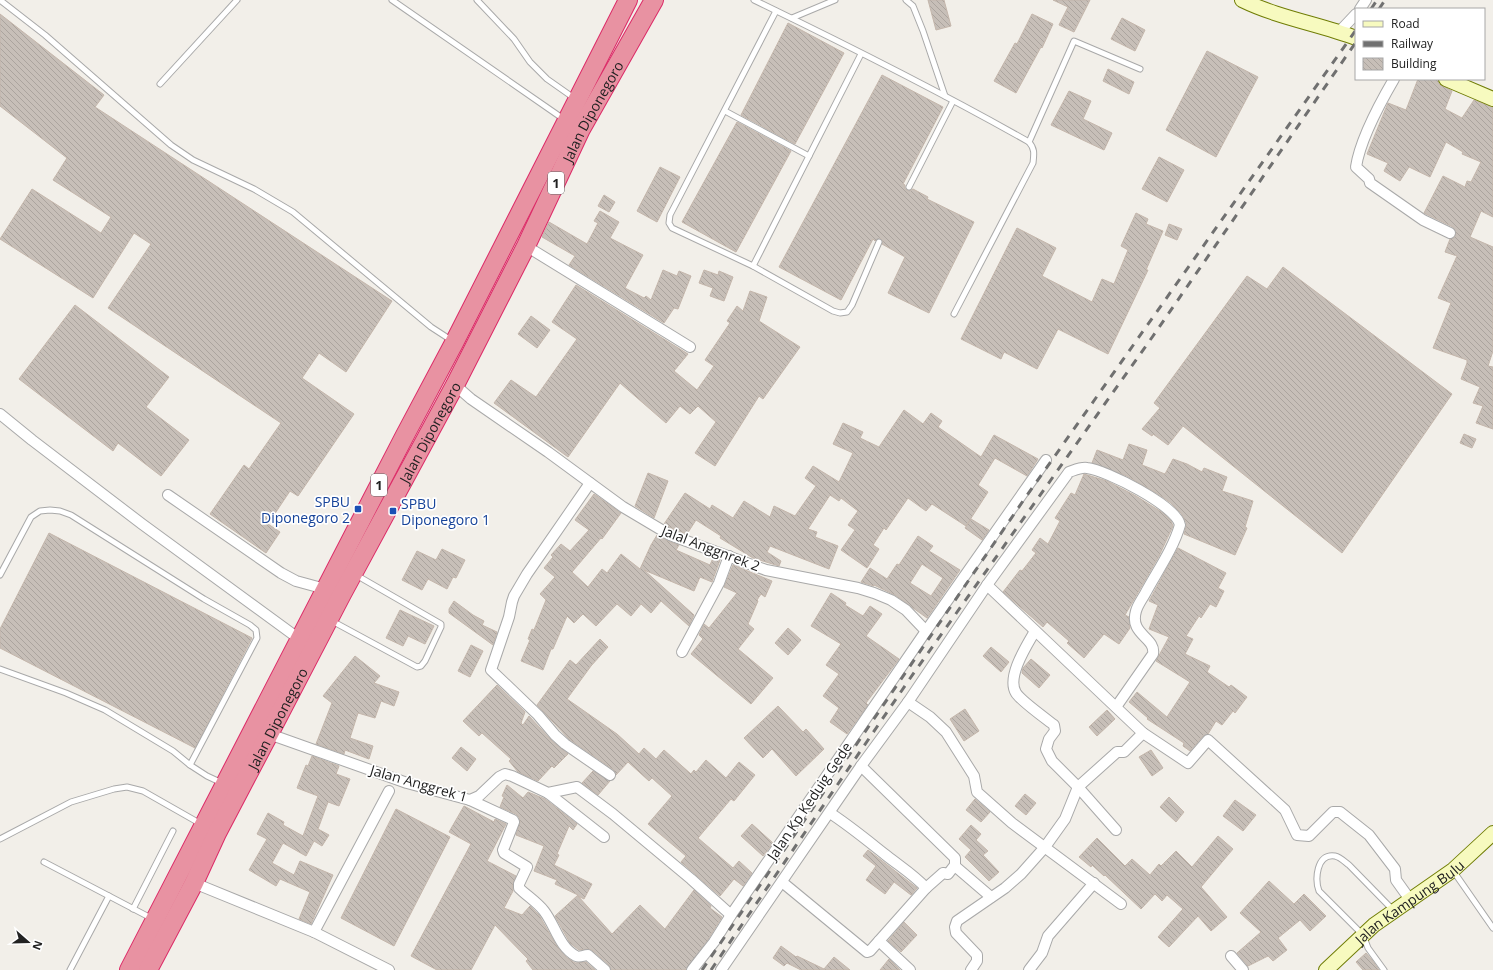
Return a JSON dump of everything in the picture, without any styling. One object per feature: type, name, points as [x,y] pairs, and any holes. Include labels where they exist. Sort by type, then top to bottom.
[{"type":"highway","name":"Jalan Diponegoro","points":[[148,970],[194,883],[217,833],[329,619],[334,591],[354,573],[455,385],[526,246],[574,125],[578,101],[628,0]]},
{"type":"highway","name":"Jalan Diponegoro","points":[[129,970],[203,825],[259,720],[299,639],[334,591],[404,437],[454,343],[574,125],[654,0]]},
{"type":"street","points":[[1242,0],[1285,16],[1355,38]]},
{"type":"street","points":[[1339,32],[1355,15]]},
{"type":"street","points":[[1393,80],[1381,101],[1358,154],[1356,167],[1369,178],[1370,183],[1423,220],[1450,233]]},
{"type":"street","points":[[1448,80],[1493,99]]},
{"type":"street","points":[[526,246],[690,347]]},
{"type":"street","name":"Jalal Anggnrek 2","points":[[455,385],[471,399],[548,452],[623,507],[670,535],[766,570],[858,588],[874,593],[891,600],[906,610],[926,631]]},
{"type":"street","points":[[0,414],[136,520],[314,649]]},
{"type":"street","name":"Jalan Kp Keduig Gede","points":[[692,970],[714,942],[731,914],[1046,460]]},
{"type":"street","points":[[721,970],[861,766],[908,702],[986,584],[1070,472],[1082,467],[1089,468],[1121,480],[1163,504],[1180,522],[1179,529],[1171,548],[1136,611],[1136,627],[1140,634],[1152,644],[1154,648],[1153,654],[1116,707]]},
{"type":"street","points":[[590,483],[527,574],[514,596],[509,617],[491,670],[538,715],[555,735],[610,775]]},
{"type":"street","points":[[168,495],[281,573],[296,581],[334,591]]},
{"type":"street","points":[[682,652],[719,583],[729,556]]},
{"type":"street","points":[[986,584],[1143,733],[1188,763],[1208,740],[1285,810],[1297,835],[1309,836],[1333,812],[1340,812],[1369,835],[1396,869],[1396,880],[1411,901]]},
{"type":"street","points":[[1035,631],[1023,652],[1015,672],[1013,683],[1016,693],[1054,725],[1055,731],[1049,739],[1046,749],[1052,761],[1078,787],[1116,830]]},
{"type":"street","points":[[908,702],[930,717],[946,732],[974,776],[977,792],[1012,822],[1121,904]]},
{"type":"street","points":[[971,970],[977,962],[977,955],[956,933],[954,927],[957,921],[1005,888],[1021,874],[1045,847],[1065,819],[1078,787],[1117,752],[1124,752],[1143,733]]},
{"type":"street","name":"Jalan Anggrek 1","points":[[269,734],[407,783],[470,800],[479,796],[499,777],[505,774],[548,793]]},
{"type":"street","points":[[782,882],[865,952],[870,951],[926,888],[943,873],[948,874],[955,864],[955,858],[861,766]]},
{"type":"street","points":[[548,793],[573,787],[581,789],[619,818],[731,914]]},
{"type":"street","points":[[314,932],[389,791]]},
{"type":"street","points":[[548,793],[604,837]]},
{"type":"street","points":[[470,800],[513,820],[502,850],[504,853],[527,867],[519,884],[519,888],[545,912],[556,929],[561,941],[573,954],[580,957],[588,955],[605,970]]},
{"type":"street","points":[[830,812],[912,874],[926,888]]},
{"type":"street","name":"Jalan Kampung Bulu","points":[[1326,970],[1374,925],[1411,901],[1453,870],[1493,833]]},
{"type":"street","points":[[955,864],[991,897]]},
{"type":"street","points":[[194,883],[314,932],[389,970]]},
{"type":"street","points":[[1029,970],[1042,953],[1048,936],[1094,883]]},
{"type":"street","points":[[879,941],[910,970]]},
{"type":"street","points":[[1231,956],[1243,970]]},
{"type":"lane","points":[[0,0],[45,35],[171,145],[193,160],[254,190],[292,212],[432,327],[454,343]]},
{"type":"lane","points":[[160,84],[237,0]]},
{"type":"lane","points":[[392,0],[574,125]]},
{"type":"lane","points":[[477,0],[514,39],[530,62],[547,80],[578,101]]},
{"type":"lane","points":[[754,0],[945,96],[1029,142],[1032,146],[1034,153],[1033,163],[954,314]]},
{"type":"lane","points":[[792,18],[835,0]]},
{"type":"lane","points":[[906,0],[913,6],[945,96]]},
{"type":"lane","points":[[776,11],[670,215],[669,223],[672,228],[753,266],[833,311],[840,313],[847,312],[852,306],[879,242]]},
{"type":"lane","points":[[1029,142],[1074,41],[1140,69]]},
{"type":"lane","points":[[753,266],[861,54]]},
{"type":"lane","points":[[909,187],[953,101]]},
{"type":"lane","points":[[725,111],[809,156]]},
{"type":"lane","points":[[0,575],[31,517],[40,511],[60,511],[71,515],[256,630],[256,638],[190,765]]},
{"type":"lane","points":[[329,619],[418,667],[422,666],[425,661],[441,624],[354,573]]},
{"type":"lane","points":[[0,669],[105,710],[173,751],[190,765],[207,776],[225,784]]},
{"type":"lane","points":[[0,839],[71,802],[114,789],[127,787],[143,791],[203,825]]},
{"type":"lane","points":[[133,909],[173,831]]},
{"type":"lane","points":[[1384,970],[1368,948],[1363,935],[1319,891],[1316,884],[1316,877],[1318,868],[1322,861],[1328,857],[1334,856],[1349,865],[1394,912]]},
{"type":"lane","points":[[44,862],[154,920]]},
{"type":"lane","points":[[1453,870],[1460,883],[1493,928]]},
{"type":"lane","points":[[70,970],[109,896]]},
{"type":"building","points":[[928,0],[944,0],[951,26],[936,30]]},
{"type":"building","points":[[1053,0],[1090,0],[1074,32],[1059,25],[1068,7]]},
{"type":"building","points":[[0,14],[104,95],[95,107],[392,301],[346,372],[319,353],[302,378],[354,414],[298,496],[290,491],[268,524],[280,532],[266,553],[210,514],[244,465],[249,469],[281,423],[108,308],[151,244],[134,233],[93,298],[0,239],[32,189],[101,233],[111,217],[53,180],[67,158],[0,106]]},
{"type":"building","points":[[1032,14],[1053,24],[1042,48],[1041,47],[1016,93],[994,81],[1015,43],[1017,44]]},
{"type":"building","points":[[1122,18],[1145,30],[1135,51],[1111,39]]},
{"type":"building","points":[[788,23],[844,53],[795,144],[741,115]]},
{"type":"building","points":[[1207,51],[1258,77],[1216,157],[1166,130]]},
{"type":"building","points":[[1108,69],[1134,82],[1129,94],[1103,81]]},
{"type":"building","points":[[882,75],[943,107],[903,184],[905,185],[905,189],[909,191],[913,189],[928,197],[927,199],[974,222],[929,313],[888,293],[905,257],[882,244],[883,241],[880,238],[875,241],[873,239],[841,300],[779,267]]},
{"type":"building","points":[[1418,80],[1438,80],[1439,84],[1452,91],[1445,109],[1462,118],[1474,100],[1493,107],[1493,217],[1481,211],[1470,237],[1493,247],[1493,351],[1488,366],[1493,367],[1493,429],[1476,423],[1483,406],[1473,403],[1480,387],[1461,379],[1467,360],[1433,348],[1451,303],[1438,298],[1457,256],[1445,252],[1450,239],[1454,238],[1456,233],[1453,227],[1424,213],[1443,176],[1465,187],[1467,181],[1471,182],[1481,162],[1462,154],[1463,152],[1446,142],[1430,177],[1409,167],[1400,181],[1384,171],[1388,163],[1367,154],[1388,103],[1406,110]]},
{"type":"building","points":[[1069,91],[1091,101],[1083,119],[1112,133],[1104,150],[1051,125]]},
{"type":"building","points":[[737,122],[791,151],[736,252],[682,222]]},
{"type":"building","points":[[1159,157],[1184,170],[1167,202],[1142,189]]},
{"type":"building","points":[[660,167],[680,177],[657,222],[637,211]]},
{"type":"building","points":[[604,195],[615,202],[609,212],[598,206]]},
{"type":"building","points":[[600,211],[619,222],[610,238],[643,255],[625,288],[644,298],[646,296],[651,300],[663,270],[677,276],[679,271],[691,276],[678,309],[674,308],[664,323],[569,265],[575,256],[542,237],[549,222],[587,244],[598,223],[594,221]]},
{"type":"building","points":[[1136,213],[1148,219],[1146,224],[1163,231],[1146,270],[1148,270],[1108,354],[1058,329],[1037,369],[1004,352],[1001,359],[961,339],[1017,228],[1056,248],[1042,276],[1092,302],[1102,279],[1114,284],[1128,250],[1121,246]]},
{"type":"building","points":[[1169,224],[1182,229],[1177,240],[1165,235]]},
{"type":"building","points":[[1283,267],[1452,394],[1342,553],[1183,426],[1168,445],[1153,434],[1152,436],[1142,429],[1160,408],[1154,403],[1247,276],[1267,289]]},
{"type":"building","points":[[704,270],[718,275],[719,271],[733,277],[724,301],[710,296],[713,288],[699,283]]},
{"type":"building","points":[[576,285],[688,354],[674,371],[697,390],[714,366],[705,360],[730,323],[727,321],[737,306],[743,311],[750,291],[767,297],[759,321],[800,347],[763,399],[759,396],[715,466],[695,453],[716,422],[698,406],[690,414],[680,406],[666,423],[620,383],[568,457],[494,403],[511,380],[536,397],[577,339],[552,322]]},
{"type":"building","points":[[75,305],[169,377],[146,407],[189,440],[161,476],[118,443],[113,451],[19,379]]},
{"type":"building","points":[[531,316],[550,330],[537,348],[518,334]]},
{"type":"building","points":[[904,410],[923,424],[931,413],[942,421],[938,427],[981,457],[994,435],[1038,459],[1027,476],[995,458],[978,485],[988,492],[966,526],[932,504],[926,511],[908,498],[886,530],[884,528],[873,545],[879,549],[867,568],[841,550],[855,530],[848,525],[858,511],[841,498],[839,501],[830,495],[808,529],[817,532],[815,537],[838,546],[829,569],[770,546],[767,552],[781,561],[779,566],[753,558],[720,538],[721,536],[696,520],[687,534],[664,524],[685,493],[710,509],[712,505],[733,518],[744,501],[770,517],[774,506],[795,516],[816,486],[805,478],[813,466],[839,482],[853,453],[833,444],[843,423],[863,432],[860,438],[879,447]]},
{"type":"building","points":[[1464,434],[1476,439],[1472,448],[1460,443]]},
{"type":"building","points":[[1129,444],[1147,450],[1142,465],[1165,474],[1173,459],[1202,472],[1204,468],[1227,477],[1222,491],[1253,501],[1245,527],[1247,528],[1235,555],[1184,534],[1186,522],[1181,513],[1171,503],[1127,476],[1092,463],[1097,450],[1123,460]]},
{"type":"building","points":[[648,473],[668,481],[654,518],[635,506]]},
{"type":"building","points":[[1084,474],[1107,481],[1136,496],[1163,513],[1171,521],[1173,526],[1159,556],[1125,615],[1129,617],[1130,628],[1119,644],[1104,634],[1084,658],[1067,643],[1069,641],[1047,622],[1043,627],[1003,592],[1020,570],[1022,571],[1036,553],[1032,550],[1040,538],[1048,544],[1060,521],[1055,518],[1071,493],[1075,495]]},
{"type":"building","points":[[594,494],[621,513],[602,539],[601,538],[572,572],[588,587],[602,569],[607,573],[621,554],[640,569],[657,535],[679,545],[676,550],[710,565],[713,558],[720,560],[712,582],[700,577],[694,591],[644,570],[694,615],[689,626],[661,601],[651,613],[641,604],[631,616],[617,604],[596,626],[583,614],[574,623],[567,616],[553,649],[551,649],[543,670],[521,661],[530,640],[528,639],[532,629],[534,630],[546,600],[540,594],[555,577],[544,568],[553,557],[551,555],[561,544],[570,551],[589,530],[575,520]]},
{"type":"building","points":[[971,519],[989,530],[982,540],[965,528]]},
{"type":"building","points":[[49,533],[252,638],[195,748],[0,648],[0,629]]},
{"type":"building","points":[[918,536],[933,546],[929,551],[960,570],[927,618],[895,595],[874,585],[861,582],[870,568],[887,579],[897,564],[899,565]],"holes":[[[922,564],[943,578],[931,596],[910,583]]]},
{"type":"building","points":[[1178,548],[1226,573],[1218,588],[1224,591],[1216,607],[1210,604],[1201,618],[1199,616],[1186,636],[1193,639],[1185,654],[1210,666],[1207,672],[1229,687],[1231,685],[1247,697],[1235,713],[1233,711],[1222,725],[1216,721],[1208,734],[1203,736],[1190,751],[1183,746],[1184,743],[1147,719],[1148,718],[1129,702],[1137,692],[1167,717],[1190,682],[1156,661],[1169,637],[1149,629],[1158,605],[1149,601]]},
{"type":"building","points":[[442,549],[465,560],[456,578],[453,577],[447,589],[428,579],[422,590],[402,580],[417,551],[436,560]]},
{"type":"building","points":[[733,565],[772,581],[765,597],[761,594],[757,600],[758,601],[748,624],[754,629],[738,649],[773,678],[751,704],[691,654],[703,639],[699,635],[704,624],[709,628],[737,593],[724,587]]},
{"type":"building","points":[[831,593],[846,603],[845,605],[863,616],[870,606],[882,614],[866,636],[899,659],[866,703],[868,705],[847,734],[830,722],[839,708],[823,696],[839,674],[826,665],[841,644],[811,626]]},
{"type":"building","points":[[454,601],[484,621],[482,625],[497,632],[493,645],[449,613],[449,609]]},
{"type":"building","points":[[400,610],[434,626],[425,644],[408,636],[403,646],[386,638]]},
{"type":"building","points":[[788,628],[801,640],[788,655],[775,643]]},
{"type":"building","points":[[600,639],[608,647],[591,666],[567,699],[617,734],[639,754],[644,748],[656,759],[664,750],[691,774],[694,770],[696,772],[706,760],[726,778],[739,762],[755,775],[734,801],[731,799],[698,838],[733,868],[739,861],[752,873],[743,886],[734,879],[720,896],[681,862],[686,856],[648,824],[672,796],[652,778],[649,781],[628,762],[616,775],[614,770],[569,739],[537,705],[570,660],[576,665]]},
{"type":"building","points":[[471,645],[483,651],[470,677],[458,671]]},
{"type":"building","points":[[991,647],[1009,662],[1001,672],[983,656]]},
{"type":"building","points":[[355,656],[380,676],[374,683],[399,692],[394,706],[381,701],[375,718],[358,713],[350,738],[373,746],[369,759],[345,750],[344,754],[316,744],[332,703],[323,696]]},
{"type":"building","points":[[1031,659],[1050,675],[1039,688],[1022,673],[1023,668]]},
{"type":"building","points":[[497,685],[525,712],[521,723],[523,725],[529,716],[551,740],[568,754],[554,768],[552,766],[538,781],[518,772],[509,761],[511,759],[482,733],[479,736],[463,721]]},
{"type":"building","points":[[778,706],[803,732],[806,729],[824,749],[796,776],[772,749],[763,758],[744,738]]},
{"type":"building","points":[[965,709],[979,731],[964,741],[950,719]]},
{"type":"building","points":[[1107,710],[1115,719],[1097,736],[1089,727]]},
{"type":"building","points":[[461,747],[476,759],[467,771],[452,758]]},
{"type":"building","points":[[1151,750],[1163,768],[1152,776],[1139,757]]},
{"type":"building","points":[[312,756],[339,766],[336,774],[350,779],[339,806],[328,802],[318,829],[329,835],[322,846],[314,841],[306,856],[283,843],[272,863],[294,875],[300,861],[333,875],[311,924],[299,919],[310,892],[280,879],[276,886],[249,870],[267,839],[257,834],[268,813],[284,822],[283,825],[303,836],[318,796],[297,788],[306,765],[308,766]]},
{"type":"building","points":[[593,771],[610,781],[598,795],[582,783]]},
{"type":"building","points":[[507,785],[523,798],[528,792],[545,799],[577,824],[573,830],[569,826],[554,865],[592,884],[584,899],[578,896],[612,934],[640,905],[665,929],[694,890],[711,906],[710,908],[722,917],[707,941],[685,970],[611,970],[609,965],[592,950],[579,950],[570,943],[555,916],[578,895],[555,884],[557,880],[534,871],[544,846],[516,835],[520,822],[519,817],[516,814],[500,807],[504,797],[502,796]]},
{"type":"building","points":[[1025,794],[1036,803],[1026,815],[1015,806]]},
{"type":"building","points":[[1169,797],[1184,812],[1176,822],[1160,807]]},
{"type":"building","points":[[975,799],[990,812],[981,822],[966,810]]},
{"type":"building","points":[[1235,800],[1256,815],[1243,831],[1223,816]]},
{"type":"building","points":[[464,806],[494,822],[495,819],[506,824],[487,861],[516,876],[513,884],[513,891],[504,908],[522,915],[530,906],[539,915],[556,945],[566,957],[575,963],[586,962],[595,970],[533,970],[526,961],[528,959],[495,925],[471,970],[437,970],[411,956],[471,844],[449,832]]},
{"type":"building","points":[[396,809],[450,837],[394,946],[341,918]]},
{"type":"building","points":[[752,824],[773,843],[763,856],[741,836]]},
{"type":"building","points":[[971,825],[981,834],[976,840],[988,851],[983,855],[999,872],[989,881],[965,857],[971,850],[959,839]]},
{"type":"building","points":[[1218,836],[1233,849],[1201,887],[1227,917],[1211,931],[1198,916],[1169,947],[1158,937],[1183,909],[1167,895],[1162,901],[1155,894],[1141,909],[1105,875],[1104,876],[1092,865],[1091,867],[1079,857],[1097,838],[1125,866],[1132,859],[1150,875],[1159,864],[1161,866],[1176,851],[1192,867]]},
{"type":"building","points":[[868,850],[917,888],[911,895],[894,882],[885,894],[866,880],[876,866],[863,856]]},
{"type":"building","points":[[1269,881],[1294,904],[1304,894],[1326,916],[1310,931],[1300,920],[1278,938],[1287,950],[1273,961],[1268,956],[1248,966],[1237,953],[1261,932],[1240,913]]},
{"type":"building","points":[[904,922],[917,935],[901,952],[888,941]]},
{"type":"building","points":[[781,946],[796,957],[797,956],[824,969],[834,957],[850,970],[801,970],[787,963],[784,966],[773,958]]},
{"type":"building","points":[[1366,953],[1379,970],[1363,970],[1356,962]]},
{"type":"building","points":[[889,959],[900,970],[880,970]]},
{"type":"railway","points":[[1372,8],[1377,0]]},
{"type":"railway","points":[[1380,8],[1385,0]]},
{"type":"railway","points":[[702,970],[1023,501],[1355,31]]},
{"type":"railway","points":[[711,970],[911,677],[1153,336],[1355,43]]},
{"type":"place","name":"SPBU Diponegoro 2","points":[[358,509]]},
{"type":"place","name":"SPBU Diponegoro 1","points":[[393,511]]}]
